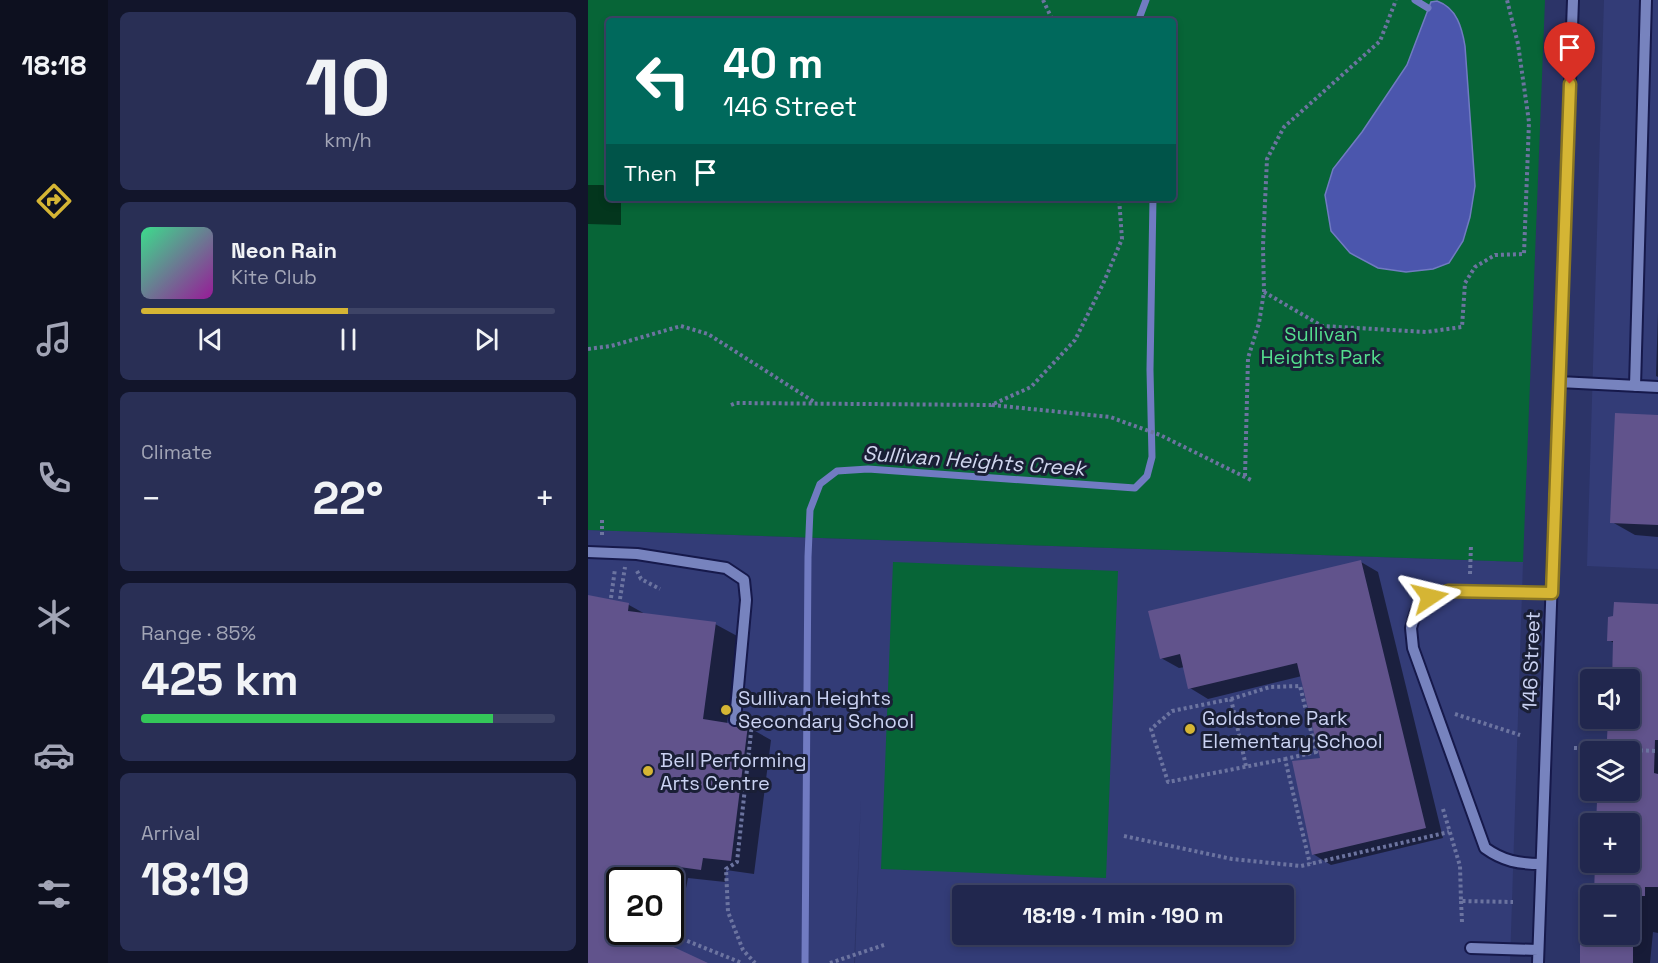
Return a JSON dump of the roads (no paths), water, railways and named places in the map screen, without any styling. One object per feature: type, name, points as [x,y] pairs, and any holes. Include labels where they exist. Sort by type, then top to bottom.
[{"type":"street","name":"146 Street","points":[[1538,963],[1573,0]]},
{"type":"street","points":[[1635,386],[1646,0]]},
{"type":"street","points":[[1559,382],[1658,387]]},
{"type":"street","points":[[588,552],[637,554],[726,568],[744,580],[746,600],[738,721]]},
{"type":"street","points":[[1541,864],[1522,864],[1500,859],[1485,848],[1413,648],[1411,628],[1416,611],[1430,597],[1448,591],[1552,593]]},
{"type":"street","points":[[1471,948],[1538,950]]},
{"type":"waterway","name":"Sullivan Heights Creek","points":[[1140,18],[1146,0]]},
{"type":"waterway","points":[[1415,0],[1428,8]]},
{"type":"waterway","name":"Sullivan Heights Creek","points":[[805,963],[808,557],[810,510],[820,484],[837,471],[868,469],[1135,488],[1147,476],[1152,457],[1150,370],[1153,201]]},
{"type":"place","name":"Sullivan Heights Secondary School","points":[[726,710]]},
{"type":"place","name":"Goldstone Park Elementary School","points":[[1190,729]]},
{"type":"place","name":"Bell Performing Arts Centre","points":[[648,771]]},
{"type":"park label","name":"Sullivan Heights Park","points":[[1321,346]]}]
